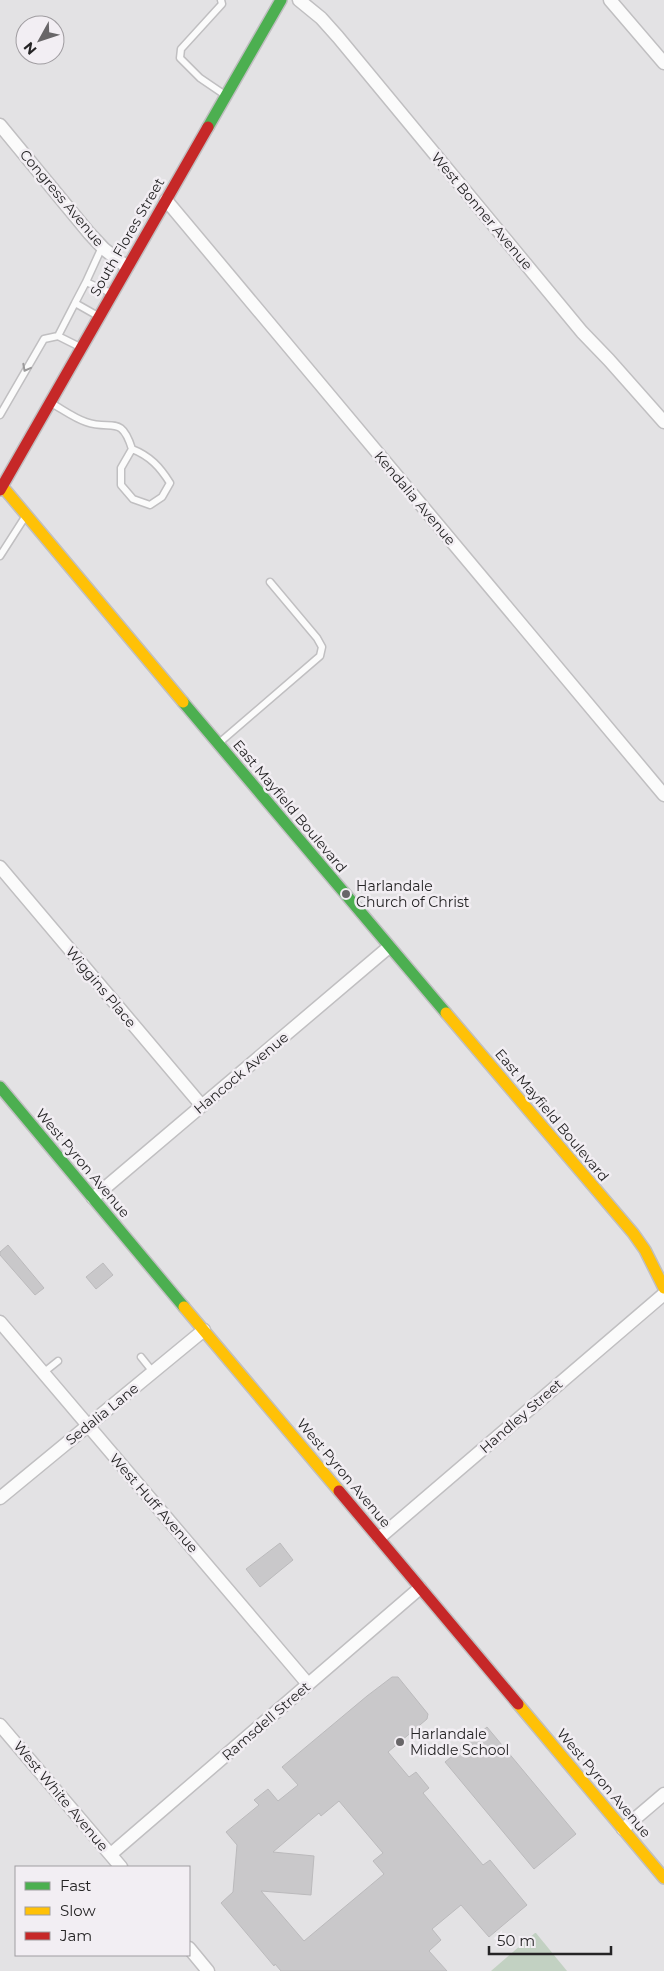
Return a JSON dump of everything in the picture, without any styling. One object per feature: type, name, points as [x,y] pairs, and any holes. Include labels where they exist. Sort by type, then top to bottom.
[{"type":"street","name":"South Flores Street","points":[[1,488],[281,0]]},
{"type":"street","name":"West Bonner Avenue","points":[[299,0],[338,37],[582,332],[664,422]]},
{"type":"street","points":[[610,0],[664,64]]},
{"type":"street","name":"Congress Avenue","points":[[0,125],[102,247],[127,267]]},
{"type":"street","name":"Kendalia Avenue","points":[[166,200],[664,795]]},
{"type":"street","name":"East Mayfield Boulevard","points":[[1,488],[26,514],[389,947],[633,1234],[645,1250],[664,1288]]},
{"type":"street","name":"Wiggins Place","points":[[0,867],[202,1106]]},
{"type":"street","name":"Hancock Avenue","points":[[93,1198],[389,947]]},
{"type":"street","name":"West Pyron Avenue","points":[[0,1087],[664,1878]]},
{"type":"street","name":"Handley Street","points":[[379,1538],[664,1294]]},
{"type":"street","name":"West Huff Avenue","points":[[0,1322],[308,1684]]},
{"type":"street","name":"Sedalia Lane","points":[[0,1498],[204,1330]]},
{"type":"street","name":"Ramsdell Street","points":[[111,1854],[420,1588]]},
{"type":"street","name":"West White Avenue","points":[[0,1725],[120,1866]]},
{"type":"street","points":[[623,1829],[664,1794]]},
{"type":"street","points":[[190,1949],[208,1971]]},
{"type":"lane","points":[[221,0],[222,4],[181,49],[180,58],[200,78],[226,96]]},
{"type":"lane","points":[[58,336],[102,247]]},
{"type":"lane","points":[[86,282],[112,294]]},
{"type":"lane","points":[[75,303],[99,317]]},
{"type":"lane","points":[[0,415],[44,339],[58,336],[81,348]]},
{"type":"lane","points":[[50,402],[87,422],[117,426],[127,433],[132,449],[121,468],[121,485],[133,499],[150,505],[162,497],[170,483],[161,469],[146,454],[132,449]]},
{"type":"lane","points":[[0,556],[26,514]]},
{"type":"lane","points":[[218,744],[320,656],[322,647],[317,638],[270,582]]},
{"type":"lane","points":[[141,1357],[153,1372]]},
{"type":"lane","points":[[43,1373],[58,1361]]},
{"type":"green space","points":[[535,1933],[567,1971],[491,1971]]},
{"type":"building","points":[[8,1245],[44,1288],[35,1295],[0,1255],[0,1252]]},
{"type":"building","points":[[103,1263],[113,1275],[96,1289],[86,1277]]},
{"type":"building","points":[[280,1543],[293,1560],[260,1587],[246,1569]]},
{"type":"building","points":[[392,1677],[398,1677],[428,1714],[427,1719],[388,1752],[409,1777],[416,1772],[429,1788],[423,1793],[483,1865],[490,1860],[527,1905],[489,1937],[461,1905],[432,1929],[441,1940],[429,1951],[447,1971],[281,1971],[275,1964],[274,1966],[221,1903],[233,1892],[237,1845],[226,1832],[259,1805],[254,1800],[268,1789],[278,1801],[298,1785],[282,1767]],"holes":[[[339,1801],[383,1853],[373,1861],[384,1874],[304,1941],[261,1891],[311,1895],[314,1856],[273,1852],[319,1813],[321,1816]]]},
{"type":"building","points":[[487,1727],[576,1834],[534,1869],[445,1762]]},
{"type":"traffic: fast","points":[[208,127],[281,0]]},
{"type":"traffic: fast","points":[[183,702],[446,1013]]},
{"type":"traffic: fast","points":[[0,1087],[184,1307]]},
{"type":"traffic: slow","points":[[2,486],[183,702]]},
{"type":"traffic: slow","points":[[446,1013],[633,1233],[645,1250],[664,1288]]},
{"type":"traffic: slow","points":[[184,1307],[339,1491]]},
{"type":"traffic: slow","points":[[518,1704],[664,1878]]},
{"type":"traffic: jam","points":[[0,490],[208,127]]},
{"type":"traffic: jam","points":[[339,1491],[518,1704]]},
{"type":"place","name":"Harlandale Church of Christ","points":[[346,894]]},
{"type":"place","name":"Harlandale Middle School","points":[[400,1742]]}]
